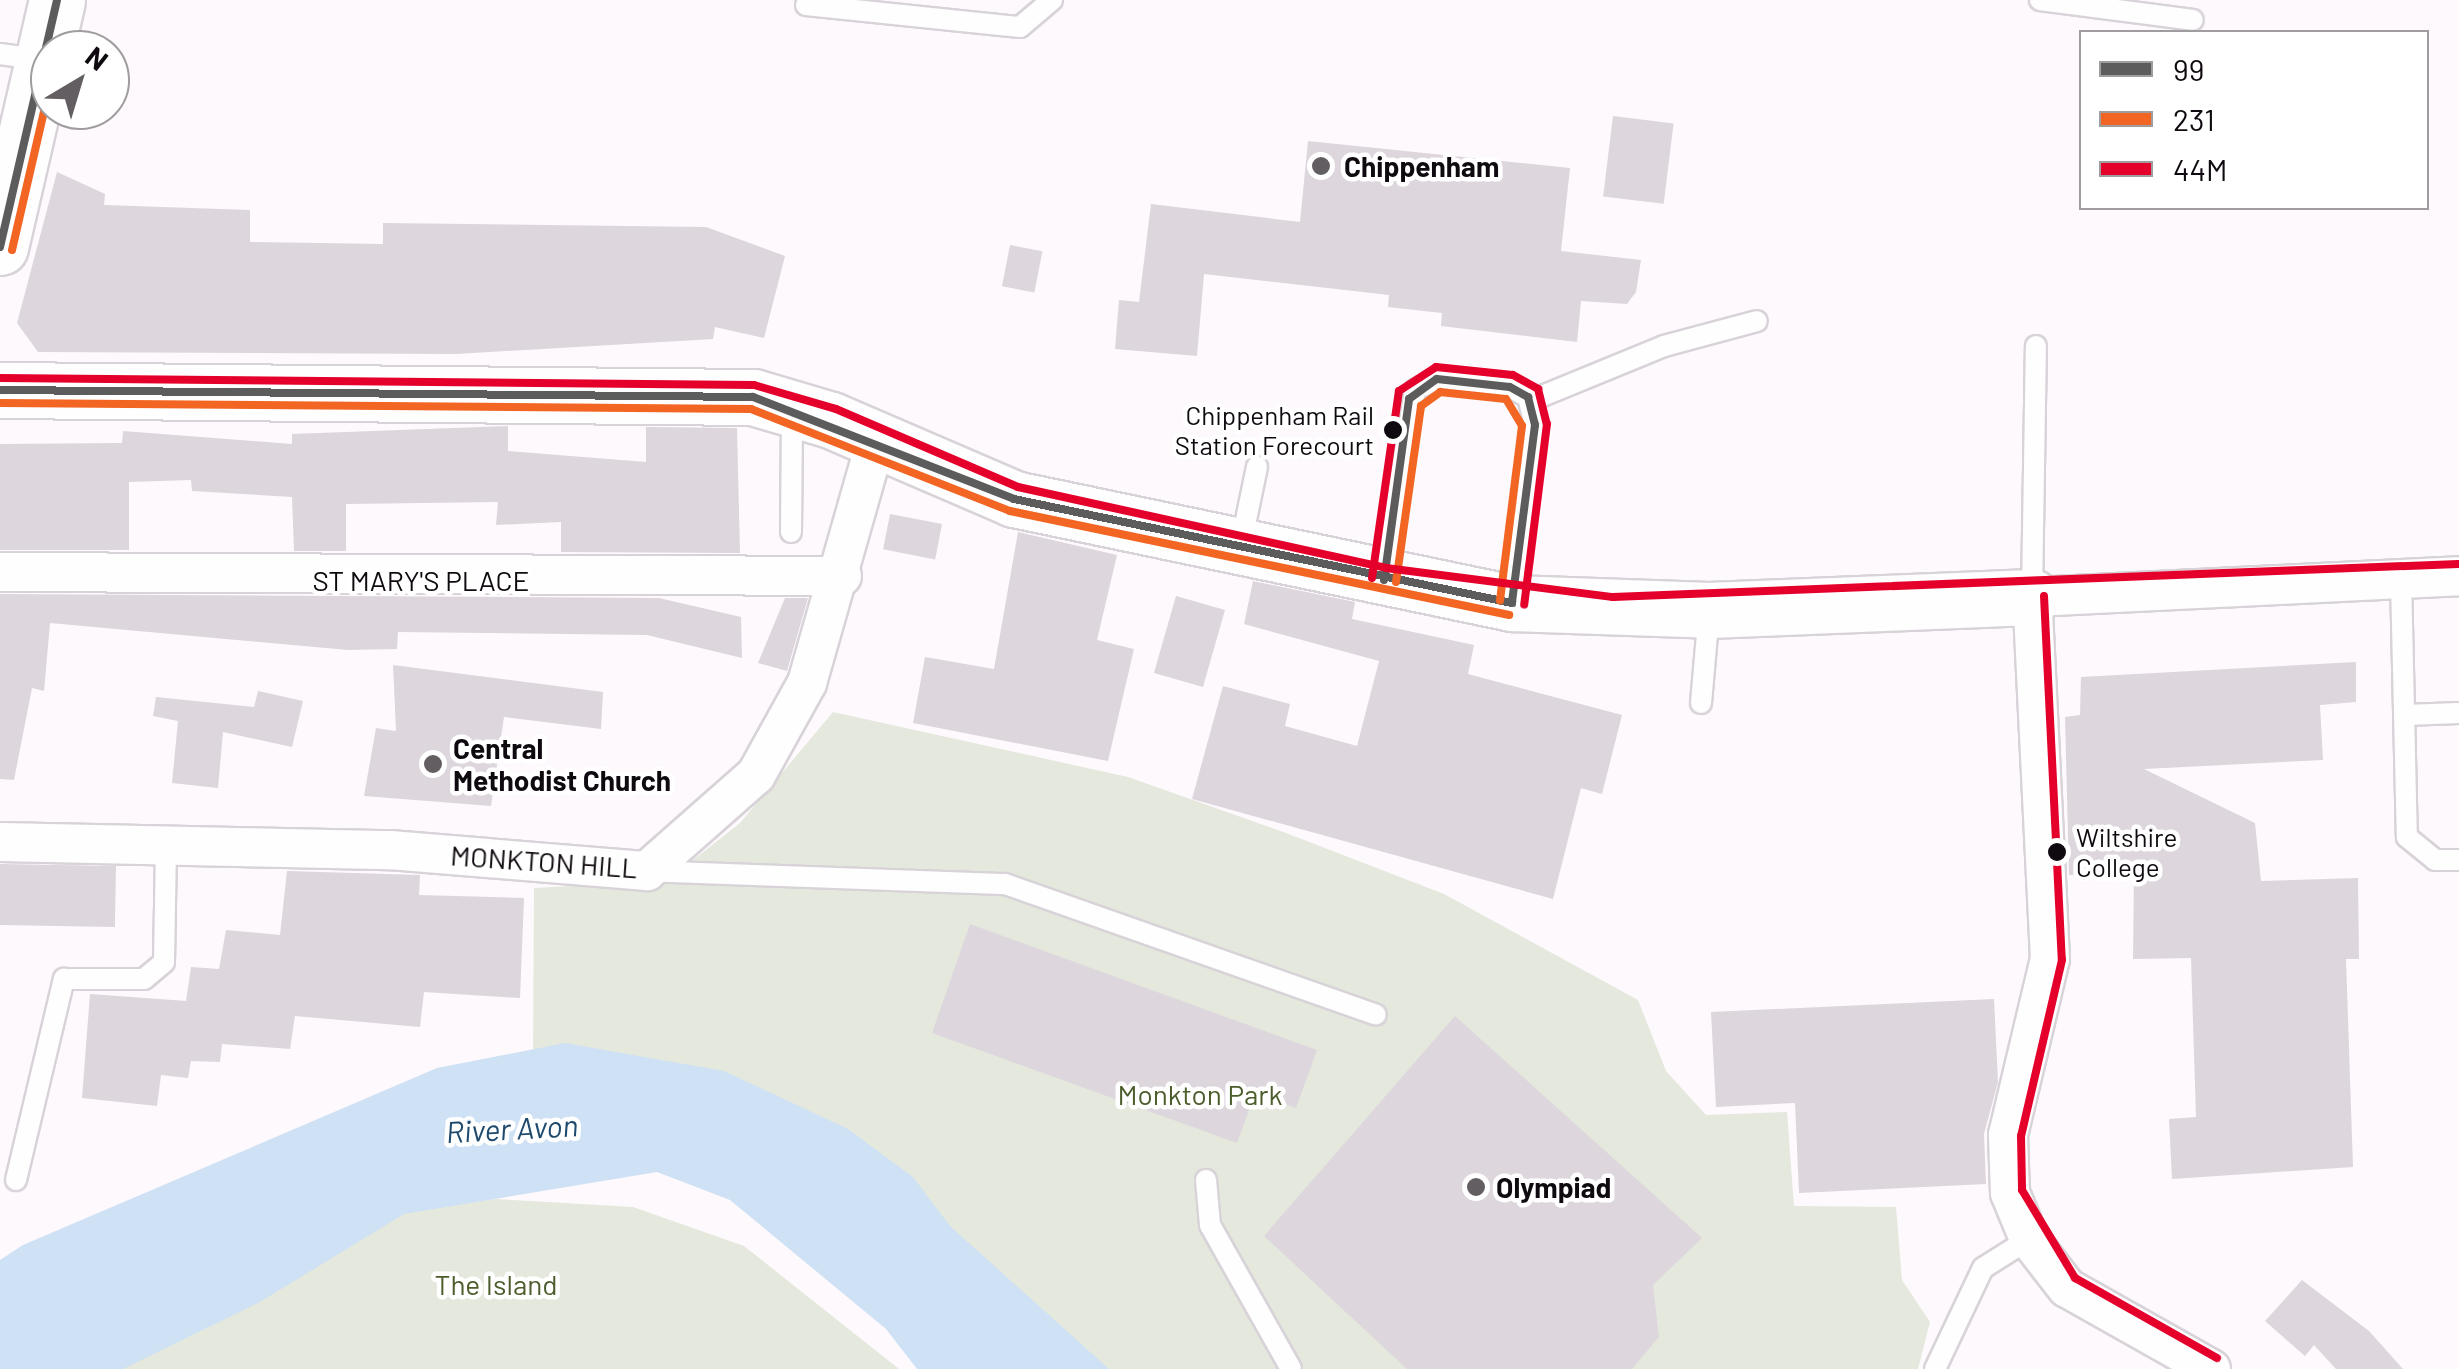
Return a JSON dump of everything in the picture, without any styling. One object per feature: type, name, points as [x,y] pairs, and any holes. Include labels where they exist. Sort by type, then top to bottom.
[{"type":"street","points":[[0,247],[22,57],[57,0]]},
{"type":"street","points":[[0,390],[703,394],[792,406],[1014,499],[1384,580],[1512,603],[1710,610],[2459,576]]},
{"type":"street","name":"MONKTON HILL","points":[[0,842],[390,850],[647,871],[756,775],[807,683],[842,576],[876,442]]},
{"type":"street","name":"ST MARY'S PLACE","points":[[0,572],[842,576]]},
{"type":"street","points":[[2032,597],[2050,960],[2006,1161],[2028,1240],[2066,1288],[2211,1369]]},
{"type":"lane","points":[[806,5],[1020,27],[1052,0]]},
{"type":"lane","points":[[2040,0],[2194,20]]},
{"type":"lane","points":[[1530,401],[1664,346],[1758,321]]},
{"type":"lane","points":[[2032,597],[2036,346]]},
{"type":"lane","points":[[1384,580],[1415,390],[1437,380],[1510,387],[1530,401],[1535,424],[1512,603]]},
{"type":"lane","points":[[791,532],[792,406]]},
{"type":"lane","points":[[1240,549],[1256,467]]},
{"type":"lane","points":[[2401,579],[2406,837],[2435,860],[2459,860]]},
{"type":"lane","points":[[1701,704],[1710,610]]},
{"type":"lane","points":[[2405,715],[2459,713]]},
{"type":"lane","points":[[16,1180],[64,979],[144,979],[164,962],[166,846]]},
{"type":"lane","points":[[647,871],[1005,884],[1376,1015]]},
{"type":"lane","points":[[1206,1180],[1210,1225],[1291,1369]]},
{"type":"lane","points":[[1935,1369],[1983,1268],[2028,1240]]},
{"type":"green space","name":"Monkton Park","points":[[833,712],[1128,777],[1286,833],[1444,894],[1638,1000],[1666,1071],[1706,1115],[1787,1112],[1794,1206],[1896,1207],[1902,1280],[1930,1322],[1918,1369],[1099,1369],[533,1057],[534,888],[647,882],[693,860],[740,823]]},
{"type":"green space","name":"The Island","points":[[496,1199],[633,1207],[744,1246],[899,1369],[92,1369],[361,1217]]},
{"type":"water","name":"River Avon","points":[[565,1043],[724,1071],[848,1129],[913,1177],[950,1226],[1109,1369],[917,1369],[886,1329],[730,1200],[657,1172],[404,1214],[260,1302],[123,1369],[0,1369],[0,1260],[23,1245],[437,1068]]},
{"type":"building","points":[[1613,116],[1674,123],[1664,204],[1603,196]]},
{"type":"building","points":[[1308,141],[1570,168],[1561,251],[1641,260],[1636,292],[1627,304],[1581,301],[1577,342],[1441,326],[1442,313],[1388,307],[1389,295],[1204,274],[1197,356],[1115,349],[1119,300],[1139,302],[1151,204],[1300,222]]},
{"type":"building","points":[[57,172],[105,194],[104,205],[250,210],[250,242],[383,244],[383,223],[706,227],[785,256],[764,338],[715,327],[713,339],[456,354],[38,352],[17,323]]},
{"type":"building","points":[[1010,245],[1042,251],[1034,293],[1002,286]]},
{"type":"building","points":[[508,426],[508,451],[646,462],[646,427],[737,428],[740,553],[561,552],[561,522],[496,525],[498,502],[346,504],[346,551],[294,551],[292,497],[192,491],[191,480],[129,482],[129,550],[0,550],[0,444],[122,443],[123,431],[292,444],[292,434]]},
{"type":"building","points":[[890,514],[942,524],[935,559],[883,549]]},
{"type":"building","points":[[1018,532],[1117,555],[1097,640],[1134,649],[1108,761],[913,723],[925,657],[994,669]]},
{"type":"building","points":[[1253,581],[1355,602],[1352,619],[1474,645],[1468,674],[1622,715],[1602,794],[1581,788],[1553,899],[1192,799],[1223,686],[1290,704],[1285,726],[1357,746],[1379,661],[1244,624]]},
{"type":"building","points":[[0,594],[659,598],[741,617],[742,658],[647,635],[398,632],[397,649],[348,650],[50,623],[44,691],[32,688],[14,780],[0,779]]},
{"type":"building","points":[[1176,596],[1225,610],[1203,687],[1154,673]]},
{"type":"building","points":[[785,598],[808,598],[787,671],[758,663]]},
{"type":"building","points":[[2356,662],[2356,702],[2320,705],[2323,760],[2144,769],[2255,823],[2261,881],[2358,878],[2359,959],[2346,959],[2353,1167],[2172,1179],[2169,1119],[2196,1117],[2191,958],[2133,959],[2134,871],[2069,875],[2065,717],[2080,715],[2081,677]]},
{"type":"building","points":[[393,665],[603,692],[601,729],[504,717],[491,806],[364,796],[376,728],[396,731]]},
{"type":"building","points":[[258,691],[303,701],[292,747],[223,732],[218,788],[172,783],[178,721],[153,716],[156,697],[254,707]]},
{"type":"building","points":[[0,864],[116,866],[115,927],[0,925]]},
{"type":"building","points":[[287,871],[420,875],[419,895],[524,898],[520,998],[424,992],[420,1027],[295,1016],[290,1049],[222,1044],[220,1062],[191,1061],[188,1078],[161,1075],[157,1106],[82,1098],[90,994],[186,1001],[191,967],[219,969],[226,930],[280,935]]},
{"type":"building","points":[[970,924],[1317,1050],[1296,1108],[1255,1093],[1237,1143],[932,1033]]},
{"type":"building","points":[[1994,999],[1998,1082],[1984,1134],[1986,1184],[1799,1193],[1795,1103],[1716,1107],[1711,1012]]},
{"type":"building","name":"Olympiad","points":[[1455,1016],[1702,1238],[1653,1285],[1659,1337],[1632,1369],[1407,1369],[1264,1236]]},
{"type":"building","points":[[2302,1280],[2369,1331],[2403,1369],[2336,1369],[2314,1345],[2305,1356],[2265,1321]]},
{"type":"transit line","name":"99","points":[[0,247],[57,0]]},
{"type":"transit line","name":"231","points":[[12,250],[40,130]]},
{"type":"transit line","name":"44M","points":[[1372,578],[1399,391],[1436,367],[1513,375],[1538,389],[1547,424],[1524,605]]},
{"type":"transit line","name":"44M","points":[[0,378],[754,385],[836,409],[1018,487],[1386,568],[1613,597],[2458,564]]},
{"type":"transit line","name":"99","points":[[1384,580],[1409,399],[1437,379],[1510,387],[1528,397],[1535,425],[1512,603]]},
{"type":"transit line","name":"99","points":[[0,390],[753,397],[1014,499],[1512,603]]},
{"type":"transit line","name":"231","points":[[1396,582],[1421,406],[1440,392],[1506,399],[1522,426],[1500,601]]},
{"type":"transit line","name":"231","points":[[0,403],[751,409],[1010,511],[1509,615]]},
{"type":"transit line","name":"44M","points":[[2044,596],[2062,960],[2021,1136],[2022,1190],[2075,1278],[2217,1358]]},
{"type":"place","name":"Chippenham","points":[[1321,166]]},
{"type":"place","name":"Chippenham Rail Station Forecourt","points":[[1393,430]]},
{"type":"place","name":"Central Methodist Church","points":[[433,764]]},
{"type":"place","name":"Wiltshire College","points":[[2057,852]]},
{"type":"place","name":"Olympiad","points":[[1476,1187]]}]
